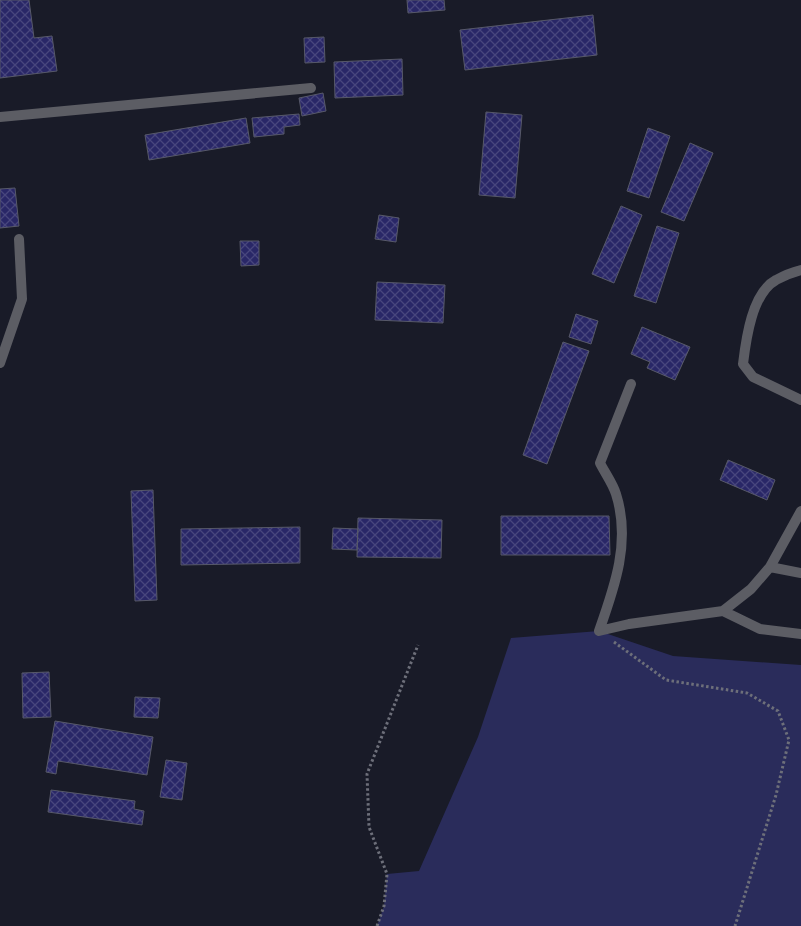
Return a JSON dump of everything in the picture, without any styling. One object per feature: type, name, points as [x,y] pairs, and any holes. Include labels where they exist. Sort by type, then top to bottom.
[{"type":"lane","points":[[0,117],[311,88]]},
{"type":"lane","points":[[0,363],[22,299],[19,239]]},
{"type":"lane","points":[[801,270],[774,280],[756,303],[747,334],[743,364],[753,377],[801,400]]},
{"type":"lane","points":[[632,384],[600,463],[616,494],[622,529],[621,560],[599,630],[723,611],[751,590],[770,567],[801,511]]},
{"type":"lane","points":[[770,567],[801,573]]},
{"type":"lane","points":[[723,611],[760,629],[801,634]]},
{"type":"path","points":[[599,630],[666,680],[747,693],[778,711],[789,740],[776,795],[735,926]]},
{"type":"path","points":[[377,926],[384,906],[387,874],[369,827],[366,774],[418,645]]},
{"type":"shaded area","points":[[599,631],[673,656],[801,665],[801,926],[377,926],[384,906],[387,874],[419,871],[478,737],[511,638]]},
{"type":"building","points":[[0,0],[29,0],[34,38],[52,36],[57,71],[0,78]]},
{"type":"building","points":[[407,0],[444,0],[445,10],[408,13]]},
{"type":"building","points":[[593,15],[597,55],[465,70],[460,30]]},
{"type":"building","points":[[324,37],[325,62],[305,63],[304,38]]},
{"type":"building","points":[[402,59],[403,95],[335,98],[334,62]]},
{"type":"building","points":[[323,93],[326,111],[302,116],[299,98]]},
{"type":"building","points":[[486,112],[522,115],[515,198],[479,195]]},
{"type":"building","points":[[299,114],[300,125],[284,127],[284,134],[254,137],[252,118]]},
{"type":"building","points":[[246,118],[250,143],[149,160],[145,135]]},
{"type":"building","points":[[648,128],[670,136],[649,198],[627,191]]},
{"type":"building","points":[[690,143],[713,153],[684,221],[661,212]]},
{"type":"building","points":[[15,188],[19,226],[0,228],[0,189]]},
{"type":"building","points":[[621,206],[642,215],[614,283],[592,274]]},
{"type":"building","points":[[379,215],[399,218],[396,242],[375,239]]},
{"type":"building","points":[[657,226],[679,233],[656,303],[634,296]]},
{"type":"building","points":[[240,241],[259,241],[259,265],[241,266]]},
{"type":"building","points":[[377,282],[445,285],[443,323],[375,320]]},
{"type":"building","points":[[576,314],[598,321],[591,344],[569,337]]},
{"type":"building","points":[[642,327],[690,347],[675,380],[647,368],[650,362],[631,354]]},
{"type":"building","points":[[563,342],[589,351],[547,464],[523,455]]},
{"type":"building","points":[[728,460],[775,480],[767,500],[720,480]]},
{"type":"building","points":[[153,490],[157,600],[135,601],[131,491]]},
{"type":"building","points":[[501,516],[609,516],[610,555],[501,555]]},
{"type":"building","points":[[358,518],[442,520],[441,558],[357,557]]},
{"type":"building","points":[[300,527],[300,563],[181,565],[181,529]]},
{"type":"building","points":[[333,528],[358,529],[357,550],[332,549]]},
{"type":"building","points":[[49,672],[51,717],[23,718],[22,673]]},
{"type":"building","points":[[135,697],[160,698],[158,718],[134,717]]},
{"type":"building","points":[[55,721],[153,737],[147,775],[58,761],[56,774],[46,772]]},
{"type":"building","points":[[166,760],[187,763],[182,800],[160,797]]},
{"type":"building","points":[[51,790],[135,801],[134,809],[144,811],[142,825],[48,812]]}]
